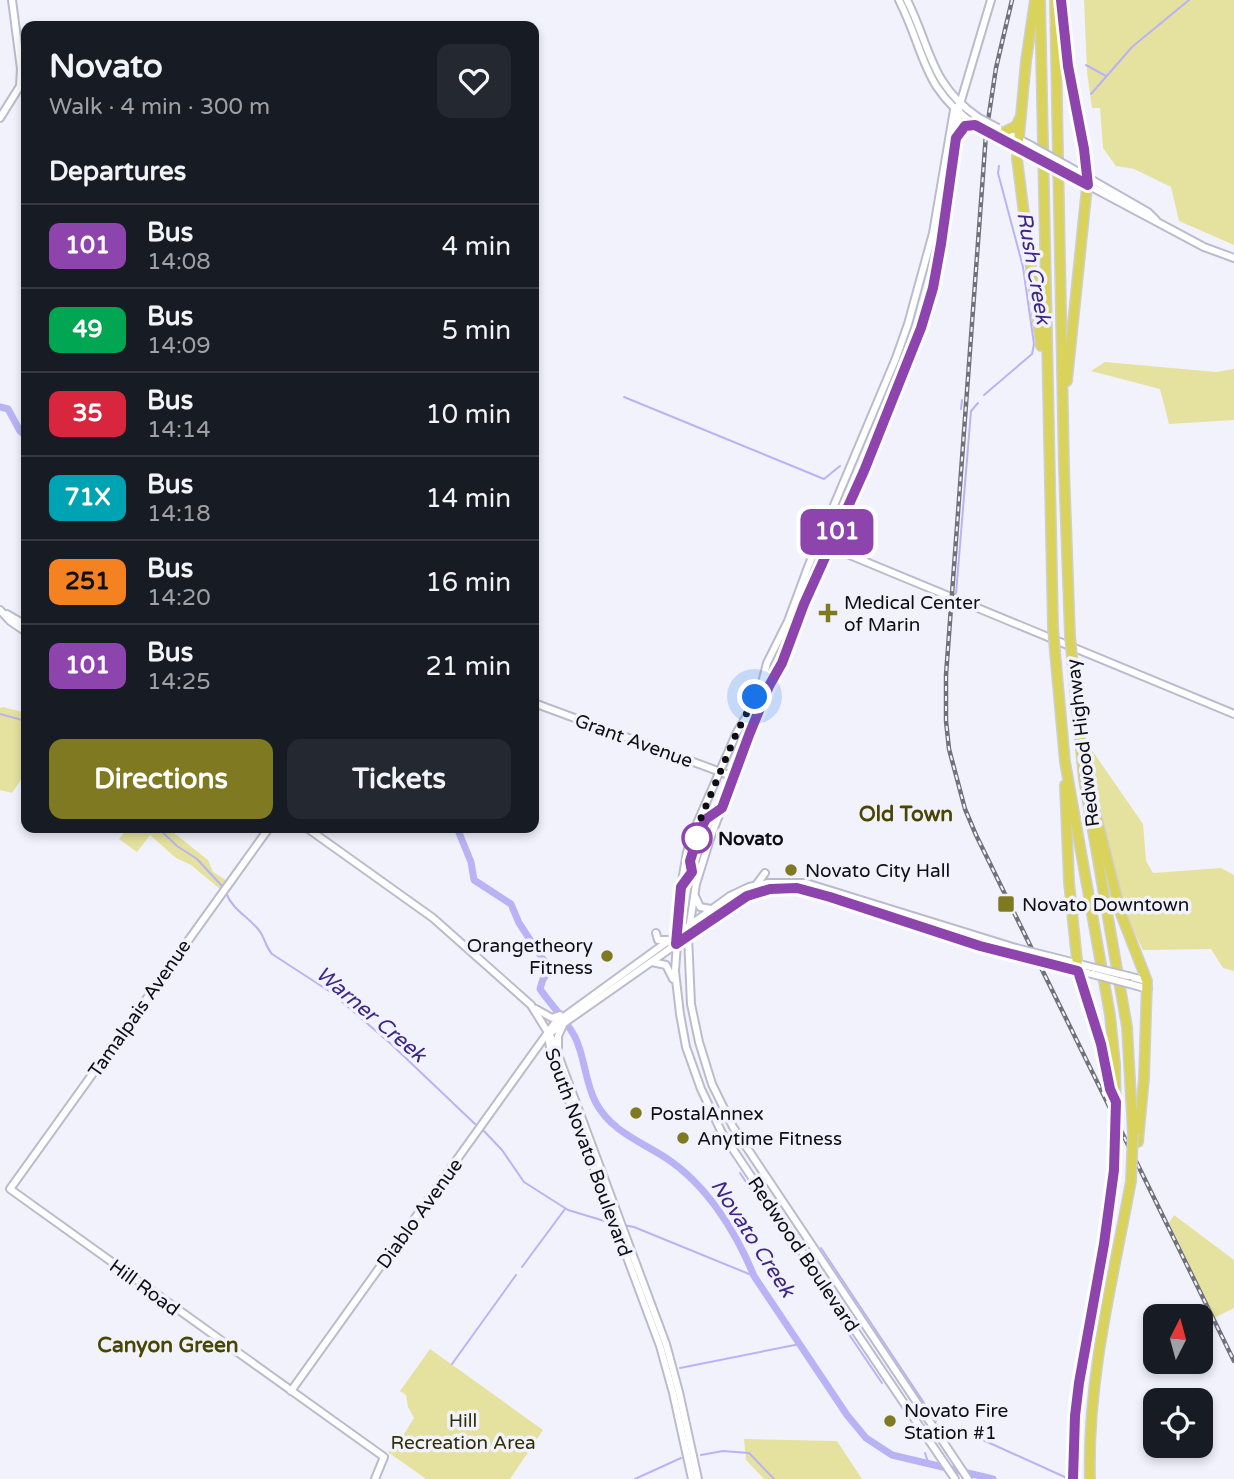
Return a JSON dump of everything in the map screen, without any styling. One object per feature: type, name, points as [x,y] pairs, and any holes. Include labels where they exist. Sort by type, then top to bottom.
[{"type":"highway","points":[[1037,0],[1020,116],[1017,159],[1041,355],[1046,372]]},
{"type":"highway","name":"Redwood Highway","points":[[1037,0],[1053,627],[1065,762],[1110,1016],[1116,1102],[1114,1170],[1104,1244],[1079,1383],[1073,1479]]},
{"type":"highway","name":"Redwood Highway","points":[[1055,0],[1070,635],[1084,779],[1130,1052],[1133,1133],[1131,1181],[1095,1385],[1090,1479]]},
{"type":"highway","points":[[1061,0],[1068,66],[1088,181],[1063,403]]},
{"type":"highway","points":[[999,132],[1016,126],[1020,116]]},
{"type":"highway","points":[[1065,762],[1064,808],[1078,967],[1101,1044],[1110,1089],[1116,1102]]},
{"type":"highway","points":[[1084,779],[1092,800],[1121,914],[1151,988],[1147,1006],[1138,1142],[1131,1181]]},
{"type":"main road","points":[[0,118],[20,86],[21,69],[12,0]]},
{"type":"main road","points":[[899,0],[930,77],[958,110],[977,123],[1018,143],[1032,156],[1069,175],[1088,181]]},
{"type":"main road","points":[[907,0],[937,74],[958,110]]},
{"type":"main road","name":"Redwood Boulevard","points":[[956,1479],[722,1133],[701,1089],[686,1047],[676,987],[674,940],[687,852],[700,817],[737,732],[750,712],[767,663],[788,621],[908,324],[933,233],[958,110],[991,0]]},
{"type":"main road","name":"Redwood Boulevard","points":[[958,110],[941,244],[933,288],[921,328],[831,547],[795,624],[782,663],[769,686],[710,839],[694,891],[688,927],[688,978],[693,1013],[712,1084],[733,1127],[968,1479]]},
{"type":"main road","points":[[956,138],[965,126],[977,123]]},
{"type":"main road","points":[[1018,143],[1032,146],[1068,166],[1146,217],[1204,247],[1234,258]]},
{"type":"main road","points":[[818,542],[1234,714]]},
{"type":"main road","points":[[2,612],[21,621]]},
{"type":"main road","points":[[2,612],[21,629]]},
{"type":"main road","name":"Grant Avenue","points":[[539,704],[734,777]]},
{"type":"main road","name":"Tamalpais Avenue","points":[[10,1189],[265,833]]},
{"type":"main road","points":[[314,833],[433,918],[530,1005],[560,1023],[560,1060]]},
{"type":"main road","points":[[755,886],[765,873]]},
{"type":"main road","points":[[656,933],[659,940],[688,936],[738,901],[769,886],[791,882],[817,886],[1078,967],[1128,976],[1151,988]]},
{"type":"main road","points":[[674,940],[733,895],[755,886],[769,886],[815,892],[1020,957],[1057,966],[1078,967]]},
{"type":"main road","points":[[694,891],[699,907],[713,909]]},
{"type":"main road","points":[[960,939],[979,942],[982,939]]},
{"type":"main road","name":"Diablo Avenue","points":[[569,1014],[592,1005],[652,962],[674,940]]},
{"type":"main road","name":"Diablo Avenue","points":[[290,1391],[548,1034],[569,1014],[633,965],[674,940]]},
{"type":"main road","points":[[652,962],[669,968],[676,987]]},
{"type":"main road","points":[[633,965],[638,972]]},
{"type":"main road","points":[[1092,970],[1130,984],[1151,988]]},
{"type":"main road","points":[[592,1005],[597,992]]},
{"type":"main road","points":[[530,1005],[548,1034]]},
{"type":"main road","points":[[680,1014],[693,1013]]},
{"type":"main road","name":"South Novato Boulevard","points":[[548,1034],[551,1053],[673,1367],[698,1479]]},
{"type":"main road","name":"South Novato Boulevard","points":[[548,1034],[560,1060],[615,1217]]},
{"type":"main road","points":[[536,1050],[544,1049],[551,1053]]},
{"type":"main road","name":"Hill Road","points":[[10,1189],[384,1458],[375,1479]]},
{"type":"main road","name":"South Novato Boulevard","points":[[619,1226],[667,1369],[692,1479]]},
{"type":"green space","points":[[1084,0],[1234,0],[1234,245],[1179,221],[1171,187],[1134,169],[1116,166],[1103,148],[1100,108],[1092,108],[1087,72]]},
{"type":"green space","points":[[1105,362],[1216,372],[1234,369],[1234,420],[1169,424],[1160,389],[1091,371]]},
{"type":"green space","points":[[0,708],[21,712],[21,780],[12,793],[0,790]]},
{"type":"green space","points":[[1089,746],[1143,824],[1146,861],[1153,873],[1221,868],[1234,875],[1234,971],[1223,968],[1211,949],[1143,950],[1124,911],[1106,837]]},
{"type":"green space","points":[[124,833],[174,833],[208,860],[213,872],[226,880],[220,889],[191,865],[176,858],[150,835],[137,852],[119,839]]},
{"type":"green space","points":[[1174,1215],[1234,1260],[1234,1308],[1214,1318],[1213,1304],[1207,1304],[1169,1223]]},
{"type":"green space","name":"Hill Recreation Area","points":[[430,1349],[543,1430],[510,1479],[426,1479],[388,1452],[398,1444],[414,1418],[406,1395],[400,1391]]},
{"type":"green space","points":[[744,1439],[837,1441],[862,1479],[764,1479],[746,1460]]},
{"type":"waterway","name":"Rush Creek","points":[[1091,94],[1132,47],[1189,0]]},
{"type":"waterway","points":[[1086,65],[1106,76]]},
{"type":"waterway","name":"Rush Creek","points":[[984,395],[1032,354],[1034,344],[1023,267],[998,173],[999,166]]},
{"type":"waterway","points":[[624,397],[824,479],[840,466]]},
{"type":"waterway","points":[[961,409],[962,400]]},
{"type":"waterway","name":"Rush Creek","points":[[956,594],[971,411],[978,403]]},
{"type":"waterway","name":"Novato Creek","points":[[0,407],[8,409],[21,432]]},
{"type":"waterway","name":"Warner Creek","points":[[0,714],[21,720]]},
{"type":"waterway","name":"Warner Creek","points":[[163,833],[197,859],[222,886]]},
{"type":"waterway","name":"Novato Creek","points":[[459,833],[471,862],[474,880],[511,904],[519,923],[550,970],[540,989],[575,1037],[596,1103],[618,1129],[681,1169],[707,1196],[729,1226],[754,1276],[847,1415],[866,1438],[892,1455],[993,1479]]},
{"type":"waterway","name":"Warner Creek","points":[[226,893],[236,908],[254,924],[272,954],[332,993],[391,1044],[475,1124]]},
{"type":"waterway","name":"Warner Creek","points":[[483,1130],[502,1150],[524,1182],[568,1210],[611,1223]]},
{"type":"waterway","points":[[740,1173],[791,1249]]},
{"type":"waterway","points":[[522,1267],[565,1209]]},
{"type":"waterway","name":"Warner Creek","points":[[623,1225],[634,1227],[754,1276]]},
{"type":"waterway","points":[[821,1248],[936,1421]]},
{"type":"waterway","points":[[452,1364],[516,1275]]},
{"type":"waterway","points":[[810,1277],[882,1383]]},
{"type":"waterway","points":[[680,1368],[800,1344]]},
{"type":"waterway","points":[[983,1440],[1067,1478]]},
{"type":"waterway","points":[[701,1455],[723,1451],[749,1453],[774,1479]]},
{"type":"waterway","points":[[925,1453],[929,1465]]},
{"type":"waterway","points":[[635,1479],[681,1458]]},
{"type":"railway","points":[[1012,0],[996,68],[986,134],[946,675],[949,749],[965,809],[976,835],[1234,1361]]},
{"type":"bus line","name":"101","points":[[1061,0],[1068,66],[1088,185],[975,125],[965,126],[956,138],[933,288],[921,328],[864,471],[795,624],[782,663],[769,686],[722,808],[704,821],[699,832],[690,861],[692,872],[681,887],[676,944],[747,896],[770,889],[797,888],[980,946],[1078,971],[1101,1044],[1110,1089],[1116,1102],[1114,1170],[1104,1244],[1079,1383],[1073,1479]]},
{"type":"place","name":"Medical Center of Marin","points":[[828,613]]},
{"type":"place","name":"Novato","points":[[697,838]]},
{"type":"place","name":"Novato City Hall","points":[[791,870]]},
{"type":"place","name":"Novato Downtown","points":[[1006,904]]},
{"type":"place","name":"Orangetheory Fitness","points":[[607,956]]},
{"type":"place","name":"PostalAnnex","points":[[636,1113]]},
{"type":"place","name":"Anytime Fitness","points":[[683,1138]]},
{"type":"place","name":"Novato Fire Station #1","points":[[890,1421]]},
{"type":"district","name":"Old Town","points":[[906,814]]},
{"type":"district","name":"Canyon Green","points":[[168,1345]]},
{"type":"route","points":[[697,838],[690,844],[737,732],[750,712],[755,697]]}]
